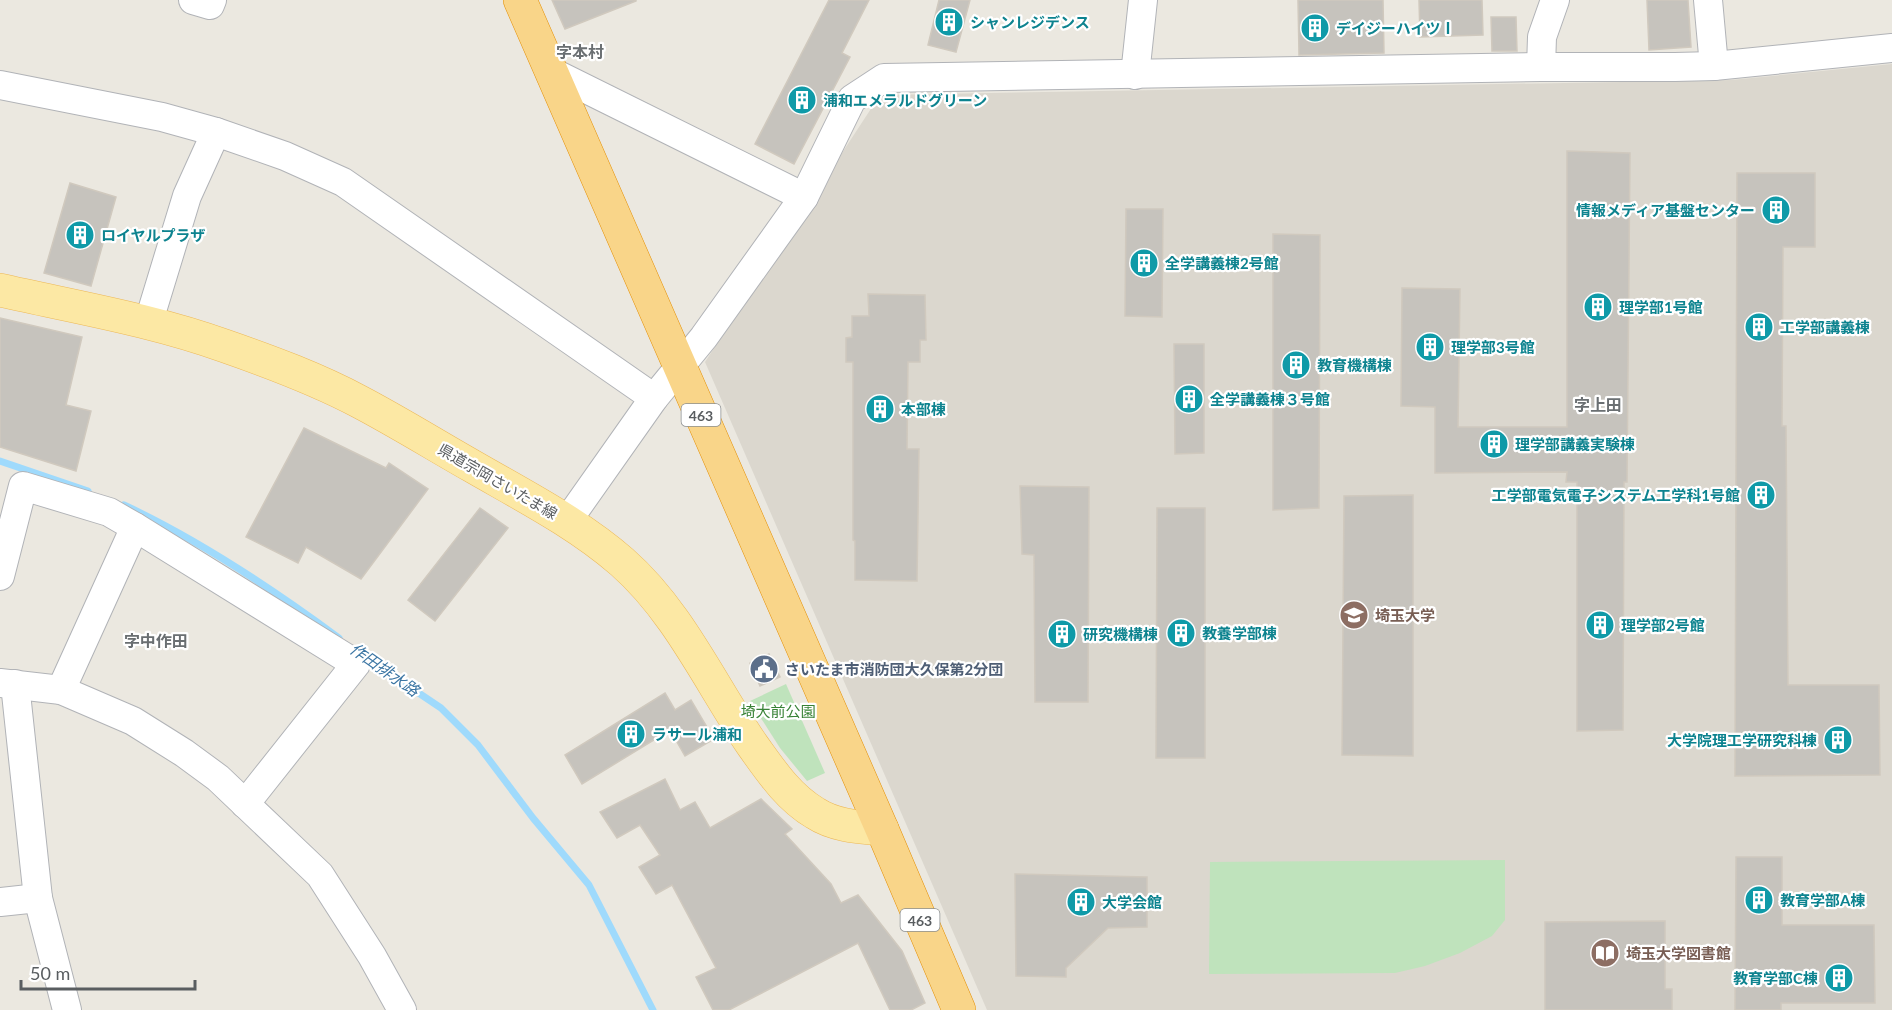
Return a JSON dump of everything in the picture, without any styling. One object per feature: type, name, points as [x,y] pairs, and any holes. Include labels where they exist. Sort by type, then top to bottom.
[{"type":"highway","name":"463","points":[[520,0],[959,1010]]},
{"type":"main road","name":"県道宗岡さいたま線","points":[[0,290],[148,324],[223,345],[303,376],[358,401],[568,520],[624,564],[668,613],[745,734],[773,775],[794,798],[816,815],[835,822],[854,827],[882,829]]},
{"type":"street","points":[[193,0],[210,5],[213,0]]},
{"type":"street","points":[[1135,75],[1143,0]]},
{"type":"street","points":[[1541,67],[1542,37],[1555,0]]},
{"type":"street","points":[[1708,0],[1714,66]]},
{"type":"street","points":[[568,520],[654,398],[704,337],[804,197],[852,99],[884,78],[1714,66],[1892,48]]},
{"type":"street","points":[[552,72],[804,197]]},
{"type":"street","points":[[0,85],[162,117],[216,132],[285,156],[343,182],[654,398]]},
{"type":"street","points":[[148,324],[187,196],[216,132]]},
{"type":"street","points":[[0,576],[23,486],[109,512],[356,664],[245,804]]},
{"type":"street","points":[[61,690],[135,527]]},
{"type":"street","points":[[67,1010],[38,898],[8,684],[61,690],[144,728],[218,778],[320,875],[372,956],[402,1010]]},
{"type":"street","points":[[0,902],[38,898]]},
{"type":"shaded area","name":"埼玉大学","points":[[1892,64],[1892,1010],[987,1010],[705,362],[880,95],[1731,80]]},
{"type":"green space","name":"埼大前公園","points":[[786,684],[825,773],[807,781],[780,748],[750,701]]},
{"type":"green space","points":[[1505,860],[1505,920],[1492,936],[1460,953],[1425,966],[1395,973],[1209,974],[1210,862]]},
{"type":"building","points":[[552,0],[636,0],[636,1],[565,29]]},
{"type":"building","name":"浦和エメラルドグリーン","points":[[829,0],[869,0],[842,53],[850,57],[794,164],[755,144]]},
{"type":"building","name":"シャンレジデンス","points":[[939,0],[970,0],[956,52],[928,45]]},
{"type":"building","points":[[1298,0],[1383,0],[1384,53],[1299,55]]},
{"type":"building","points":[[1419,0],[1482,0],[1483,35],[1420,37]]},
{"type":"building","points":[[1647,0],[1688,0],[1691,47],[1649,50]]},
{"type":"building","points":[[1491,17],[1516,17],[1517,51],[1492,51]]},
{"type":"building","points":[[1567,151],[1630,153],[1627,482],[1624,482],[1623,730],[1577,731],[1577,482],[1566,482],[1567,472],[1435,473],[1435,407],[1401,406],[1402,288],[1460,289],[1458,427],[1567,427]]},
{"type":"building","points":[[1737,173],[1815,173],[1815,247],[1783,247],[1782,426],[1786,426],[1788,685],[1879,685],[1880,775],[1735,776]]},
{"type":"building","name":"ロイヤルプラザ","points":[[70,183],[116,197],[91,286],[44,273]]},
{"type":"building","name":"全学講義棟2号館","points":[[1126,209],[1163,209],[1162,317],[1125,316]]},
{"type":"building","name":"教育機構棟","points":[[1273,234],[1320,235],[1319,508],[1273,510]]},
{"type":"building","name":"本部棟","points":[[868,294],[925,295],[926,340],[920,340],[920,362],[908,362],[907,449],[919,449],[917,581],[855,580],[853,362],[846,362],[846,338],[852,337],[852,316],[869,316]]},
{"type":"building","points":[[0,318],[82,337],[66,405],[91,411],[76,471],[0,447]]},
{"type":"building","name":"全学講義棟３号館","points":[[1174,344],[1204,344],[1204,453],[1175,454]]},
{"type":"building","points":[[304,428],[386,468],[389,463],[428,489],[361,579],[306,547],[298,563],[246,537]]},
{"type":"building","name":"研究機構棟","points":[[1020,486],[1089,487],[1088,702],[1035,702],[1034,555],[1022,554]]},
{"type":"building","points":[[1413,495],[1413,756],[1342,755],[1344,496]]},
{"type":"building","points":[[480,508],[508,528],[435,621],[408,600]]},
{"type":"building","name":"教養学部棟","points":[[1157,508],[1205,508],[1205,758],[1156,758]]},
{"type":"building","points":[[769,654],[780,677],[760,686],[750,663]]},
{"type":"building","name":"ラサール浦和","points":[[665,693],[675,710],[691,700],[714,739],[685,756],[670,730],[582,784],[565,755]]},
{"type":"building","points":[[665,779],[680,810],[695,802],[710,828],[761,799],[792,829],[785,834],[831,884],[841,903],[858,895],[902,951],[925,1003],[911,1010],[890,1010],[858,943],[729,1010],[713,1010],[696,977],[716,968],[672,885],[656,894],[639,867],[660,855],[640,825],[617,838],[600,812]]},
{"type":"building","points":[[1736,857],[1782,857],[1782,925],[1874,925],[1875,1003],[1781,1003],[1781,1010],[1735,1010]]},
{"type":"building","name":"大学会館","points":[[1015,874],[1147,877],[1147,927],[1108,928],[1066,968],[1066,977],[1016,976]]},
{"type":"building","name":"埼玉大学図書館","points":[[1665,921],[1665,989],[1672,989],[1672,1010],[1545,1010],[1545,922]]},
{"type":"waterway","name":"作田排水路","points":[[0,461],[88,491]]},
{"type":"waterway","name":"作田排水路","points":[[124,505],[179,533],[234,566],[339,638]]},
{"type":"waterway","name":"作田排水路","points":[[362,655],[441,708],[478,745],[533,818],[589,885],[653,1010]]},
{"type":"place","name":"シャンレジデンス","points":[[949,22]]},
{"type":"place","name":"デイジーハイツⅠ","points":[[1315,28]]},
{"type":"place","name":"浦和エメラルドグリーン","points":[[802,100]]},
{"type":"place","name":"情報メディア基盤センター","points":[[1776,210]]},
{"type":"place","name":"ロイヤルプラザ","points":[[80,235]]},
{"type":"place","name":"全学講義棟2号館","points":[[1144,263]]},
{"type":"place","name":"理学部1号館","points":[[1598,307]]},
{"type":"place","name":"工学部講義棟","points":[[1759,327]]},
{"type":"place","name":"理学部3号館","points":[[1430,347]]},
{"type":"place","name":"教育機構棟","points":[[1296,365]]},
{"type":"place","name":"全学講義棟３号館","points":[[1189,399]]},
{"type":"place","name":"本部棟","points":[[880,409]]},
{"type":"place","name":"理学部講義実験棟","points":[[1494,444]]},
{"type":"place","name":"工学部電気電子システム工学科1号館","points":[[1761,495]]},
{"type":"place","name":"埼玉大学","points":[[1354,615]]},
{"type":"place","name":"理学部2号館","points":[[1600,625]]},
{"type":"place","name":"教養学部棟","points":[[1181,633]]},
{"type":"place","name":"研究機構棟","points":[[1062,634]]},
{"type":"place","name":"さいたま市消防団大久保第2分団","points":[[764,669]]},
{"type":"place","name":"ラサール浦和","points":[[631,734]]},
{"type":"place","name":"大学院理工学研究科棟","points":[[1838,740]]},
{"type":"place","name":"教育学部A棟","points":[[1759,900]]},
{"type":"place","name":"大学会館","points":[[1081,902]]},
{"type":"place","name":"埼玉大学図書館","points":[[1605,953]]},
{"type":"place","name":"教育学部C棟","points":[[1839,978]]},
{"type":"district","name":"字本村","points":[[580,51]]},
{"type":"district","name":"字上田","points":[[1598,404]]},
{"type":"district","name":"字中作田","points":[[156,640]]}]
